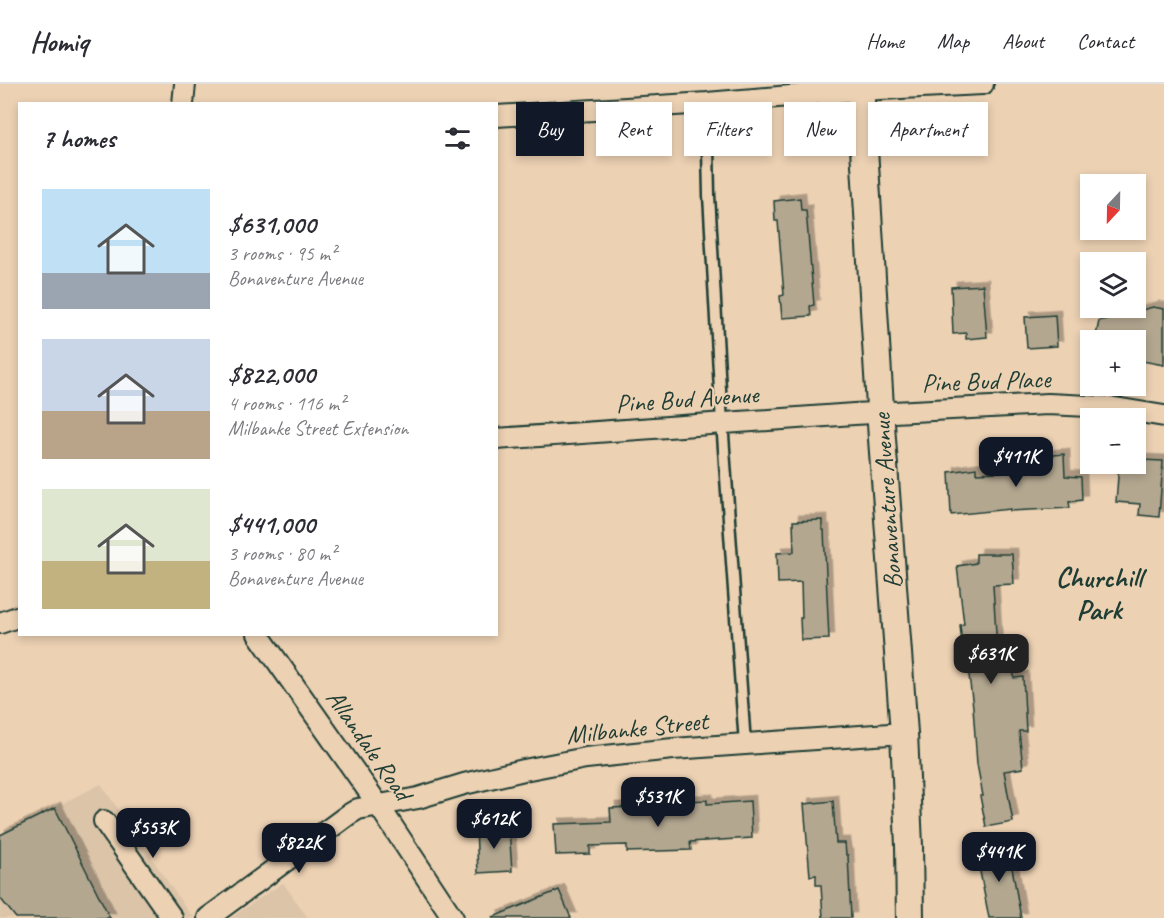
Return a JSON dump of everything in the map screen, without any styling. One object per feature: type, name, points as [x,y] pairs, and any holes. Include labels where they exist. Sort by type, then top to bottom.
[{"type":"street","points":[[183,102],[185,84]]},
{"type":"street","points":[[717,102],[860,87],[983,84]]},
{"type":"street","name":"Bonaventure Avenue","points":[[860,87],[904,733],[910,918]]},
{"type":"street","points":[[498,116],[684,104]]},
{"type":"street","name":"Pine Bud Place","points":[[881,413],[1048,404],[1109,407],[1164,416]]},
{"type":"street","name":"Pine Bud Avenue","points":[[498,439],[881,413]]},
{"type":"street","points":[[0,623],[18,617]]},
{"type":"street","name":"Allandale Road","points":[[259,636],[379,806],[453,918]]},
{"type":"street","name":"Milbanke Street","points":[[208,918],[358,809],[418,798],[464,784],[586,758],[662,750],[904,733]]},
{"type":"street","points":[[104,821],[172,918]]},
{"type":"lane","points":[[708,156],[723,423],[745,744]]},
{"type":"shaded area","points":[[101,784],[194,918],[0,918],[0,835]]},
{"type":"shaded area","points":[[283,883],[308,918],[230,918]]},
{"type":"building","points":[[800,198],[801,210],[806,210],[814,305],[810,306],[811,316],[782,318],[780,296],[784,295],[778,221],[775,221],[774,201]]},
{"type":"building","points":[[983,285],[987,337],[966,339],[966,333],[953,334],[951,287]]},
{"type":"building","points":[[1153,307],[1164,309],[1164,365],[1146,362],[1146,330],[1097,330],[1099,321],[1111,318],[1146,318],[1146,309]]},
{"type":"building","points":[[1055,315],[1057,346],[1027,348],[1025,317]]},
{"type":"building","points":[[1064,454],[1065,476],[1081,477],[1082,500],[1069,502],[1070,508],[1010,511],[1010,509],[951,515],[949,472],[976,468],[976,473],[1020,471],[1019,458]]},
{"type":"building","points":[[1146,460],[1163,461],[1159,517],[1139,515],[1140,504],[1116,502],[1118,474],[1146,474]]},
{"type":"building","points":[[822,520],[829,639],[801,640],[801,582],[778,583],[777,553],[794,552],[793,521]]},
{"type":"building","points":[[976,554],[1012,554],[1014,584],[993,585],[998,665],[1014,664],[1014,678],[1023,677],[1026,731],[1019,731],[1023,768],[1004,771],[1013,822],[986,827],[980,796],[983,796],[977,764],[965,644],[962,645],[960,625],[964,624],[957,566],[976,563]]},
{"type":"building","points":[[707,800],[707,804],[750,801],[752,838],[690,842],[691,850],[627,852],[627,845],[590,846],[590,854],[556,855],[554,824],[611,822],[610,808],[664,806],[663,802]]},
{"type":"building","points":[[833,801],[836,843],[845,843],[846,855],[848,855],[851,918],[823,918],[821,885],[816,885],[816,875],[810,876],[804,804]]},
{"type":"building","points":[[55,808],[110,918],[16,918],[0,898],[0,835]]},
{"type":"building","points":[[509,827],[512,871],[478,873],[476,828]]},
{"type":"building","points":[[1008,845],[1021,918],[989,918],[976,851]]},
{"type":"building","points":[[559,890],[571,918],[493,918],[493,917]]},
{"type":"district","name":"Churchill Park","points":[[1099,593]]}]
